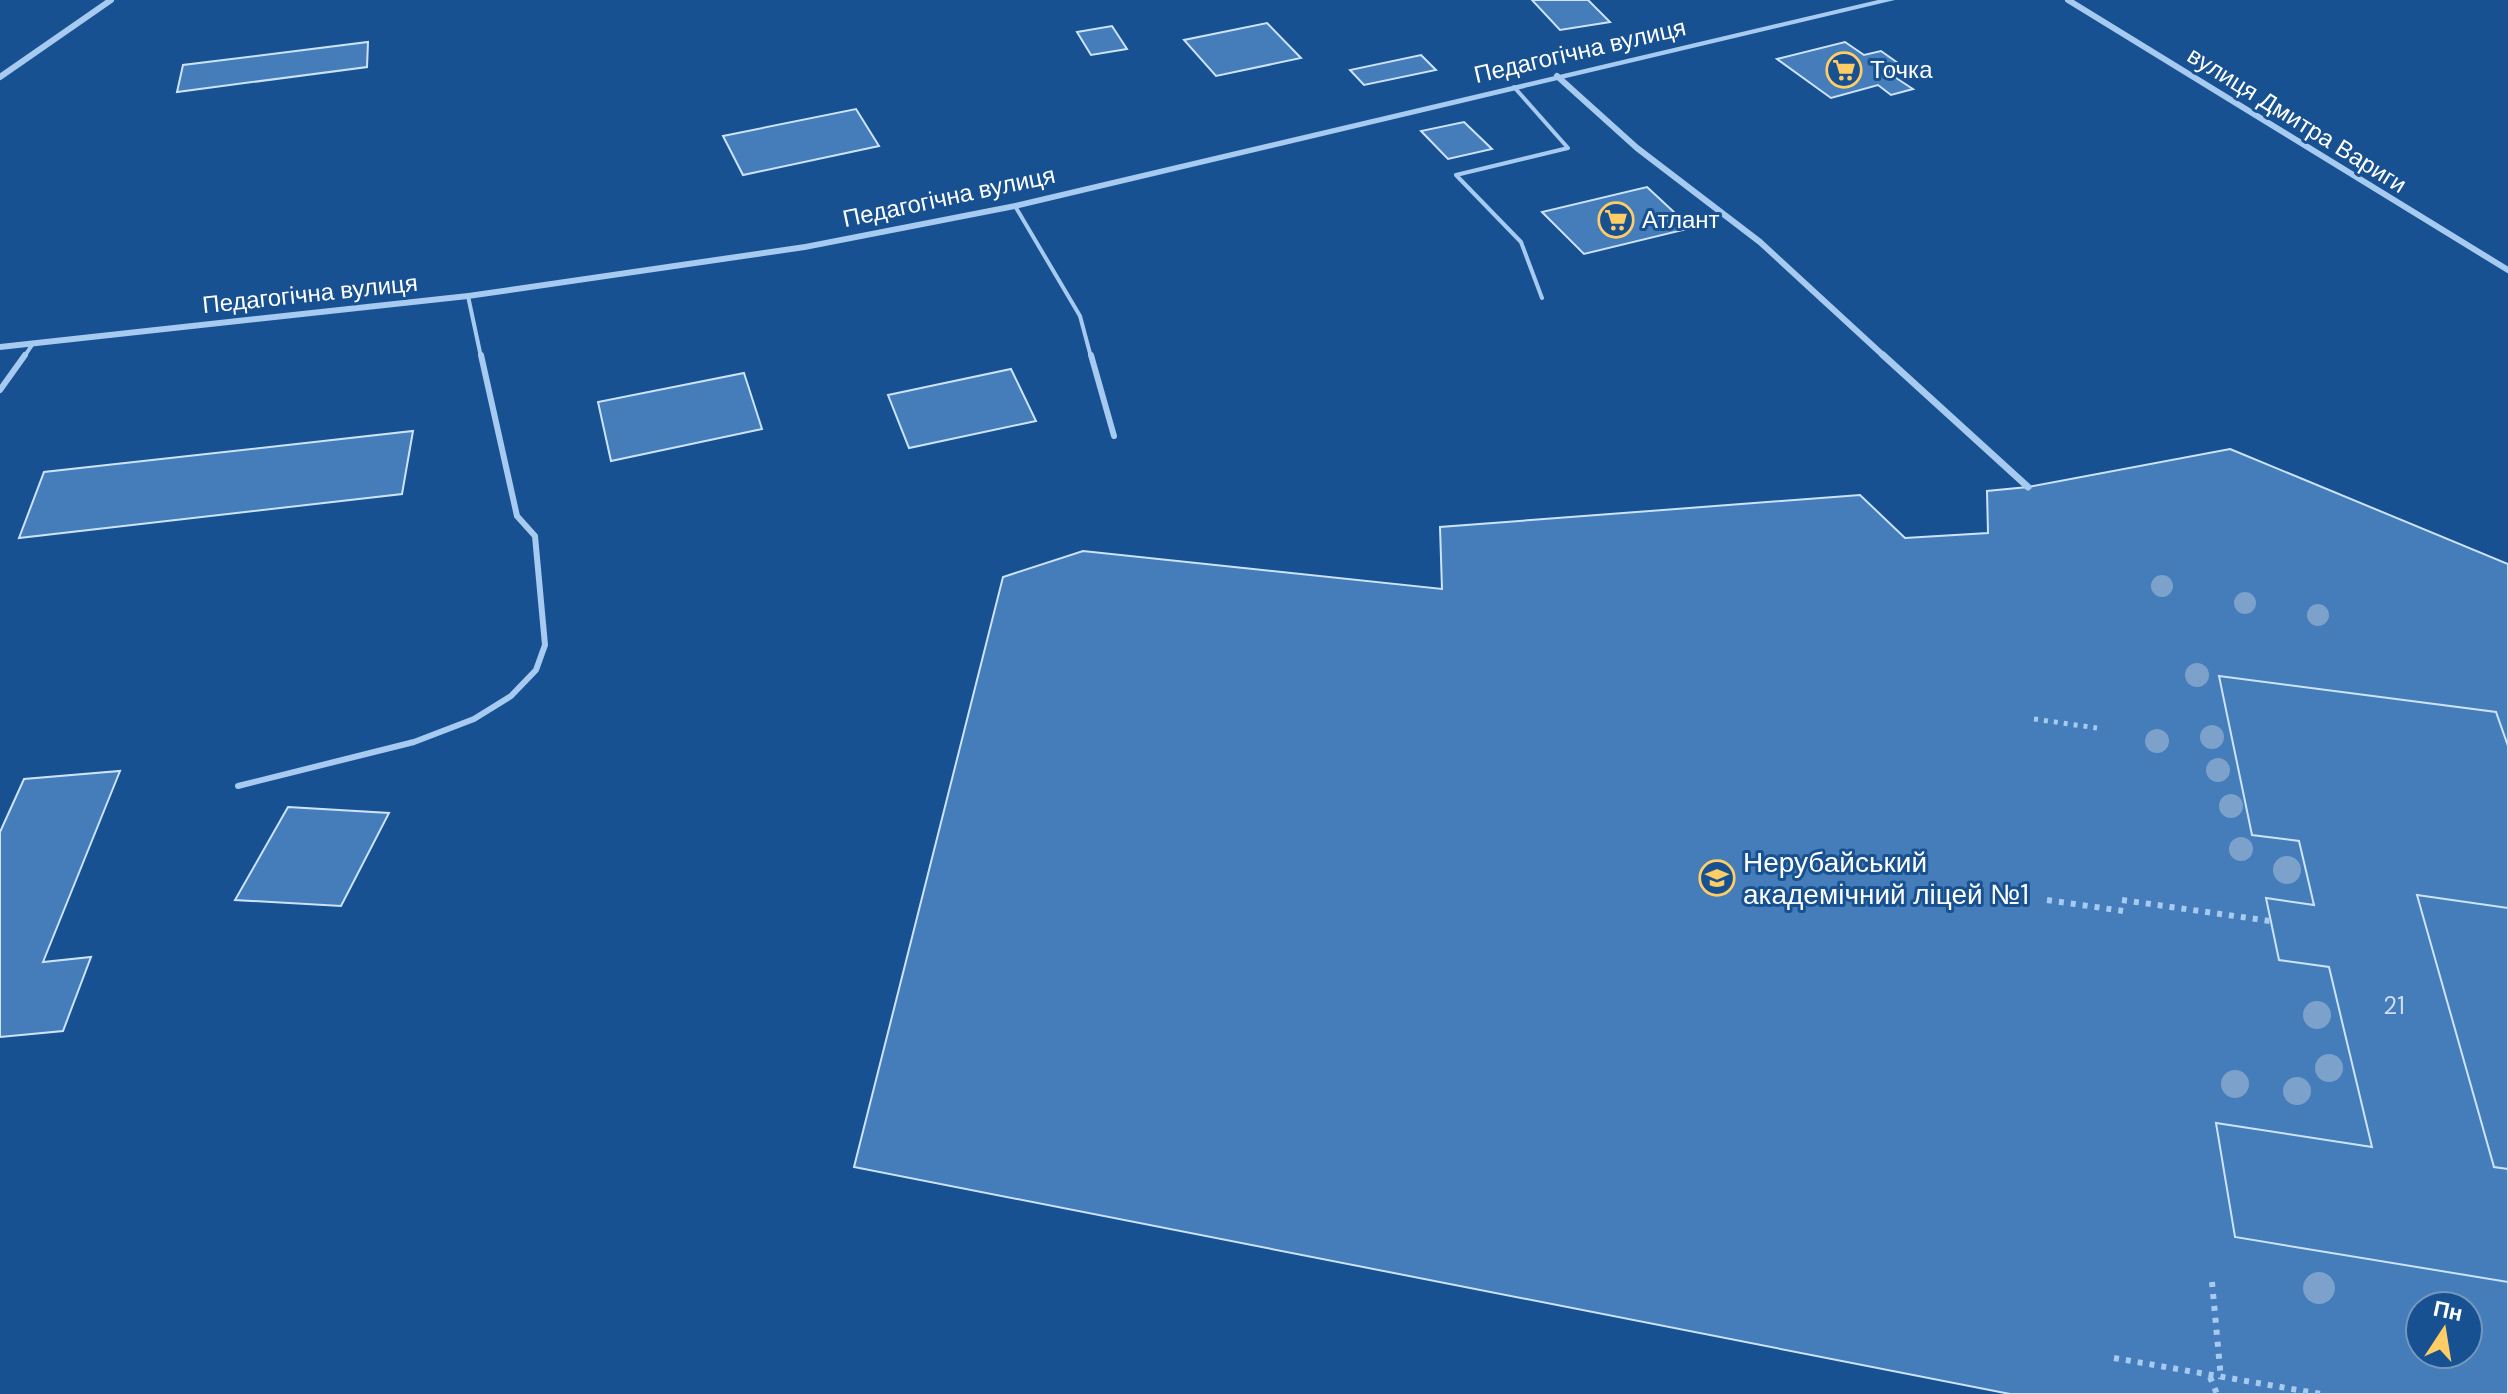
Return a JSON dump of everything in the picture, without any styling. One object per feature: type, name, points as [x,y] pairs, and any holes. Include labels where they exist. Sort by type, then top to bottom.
[{"type":"street","points":[[0,77],[111,0]]},
{"type":"street","name":"Педагогічна вулиця","points":[[0,347],[468,296],[805,247],[1015,206],[1890,0]]},
{"type":"street","name":"вулиця Дмитра Вариги","points":[[2068,0],[2508,270]]},
{"type":"street","points":[[1557,76],[1637,148],[1760,242],[2028,487]]},
{"type":"lane","points":[[1514,87],[1568,148],[1456,175],[1521,242],[1542,298]]},
{"type":"lane","points":[[1015,206],[1080,316],[1114,436]]},
{"type":"lane","points":[[238,786],[414,742],[474,719],[511,696],[536,670],[545,645],[535,536],[517,516],[468,296]]},
{"type":"lane","points":[[0,390],[32,345]]},
{"type":"path","points":[[2034,719],[2097,728]]},
{"type":"path","points":[[2047,900],[2123,911]]},
{"type":"path","points":[[2122,900],[2270,921]]},
{"type":"path","points":[[2212,1282],[2221,1379]]},
{"type":"path","points":[[2114,1358],[2321,1394]]},
{"type":"path","points":[[2209,1376],[2217,1394]]},
{"type":"building","points":[[1532,0],[1588,0],[1610,22],[1560,30]]},
{"type":"building","points":[[1267,23],[1301,58],[1216,76],[1184,40]]},
{"type":"building","points":[[1112,26],[1127,49],[1091,55],[1077,32]]},
{"type":"building","points":[[368,42],[367,67],[177,92],[183,65]]},
{"type":"building","name":"Точка","points":[[1845,42],[1864,55],[1881,51],[1905,68],[1887,72],[1913,89],[1891,95],[1878,85],[1831,98],[1777,59]]},
{"type":"building","points":[[1421,55],[1436,70],[1364,85],[1350,70]]},
{"type":"building","points":[[856,109],[879,146],[743,175],[723,136]]},
{"type":"building","points":[[1464,122],[1492,149],[1448,159],[1421,131]]},
{"type":"building","name":"Атлант","points":[[1647,187],[1691,228],[1584,254],[1542,212]]},
{"type":"building","points":[[1011,369],[1036,421],[909,448],[888,395]]},
{"type":"building","points":[[744,373],[762,429],[611,461],[598,402]]},
{"type":"building","points":[[413,431],[402,494],[19,538],[44,472]]},
{"type":"building","name":"Нерубайський академічний ліцей №1","points":[[2230,449],[2508,564],[2508,1394],[2010,1394],[854,1167],[1003,577],[1083,551],[1442,589],[1440,527],[1860,495],[1905,538],[1988,533],[1987,491],[2028,487]]},
{"type":"building","points":[[2219,676],[2496,712],[2508,746],[2508,908],[2417,895],[2494,1167],[2508,1169],[2508,1282],[2235,1237],[2216,1123],[2372,1147],[2329,967],[2279,960],[2266,898],[2314,905],[2299,841],[2252,835]]},
{"type":"building","points":[[120,771],[43,962],[91,957],[63,1031],[0,1037],[0,832],[24,779]]},
{"type":"building","points":[[288,807],[389,813],[341,906],[235,900]]},
{"type":"place","name":"Точка","points":[[1844,70]]},
{"type":"place","name":"Атлант","points":[[1616,220]]},
{"type":"place","name":"Нерубайський академічний ліцей №1","points":[[1717,878]]}]
